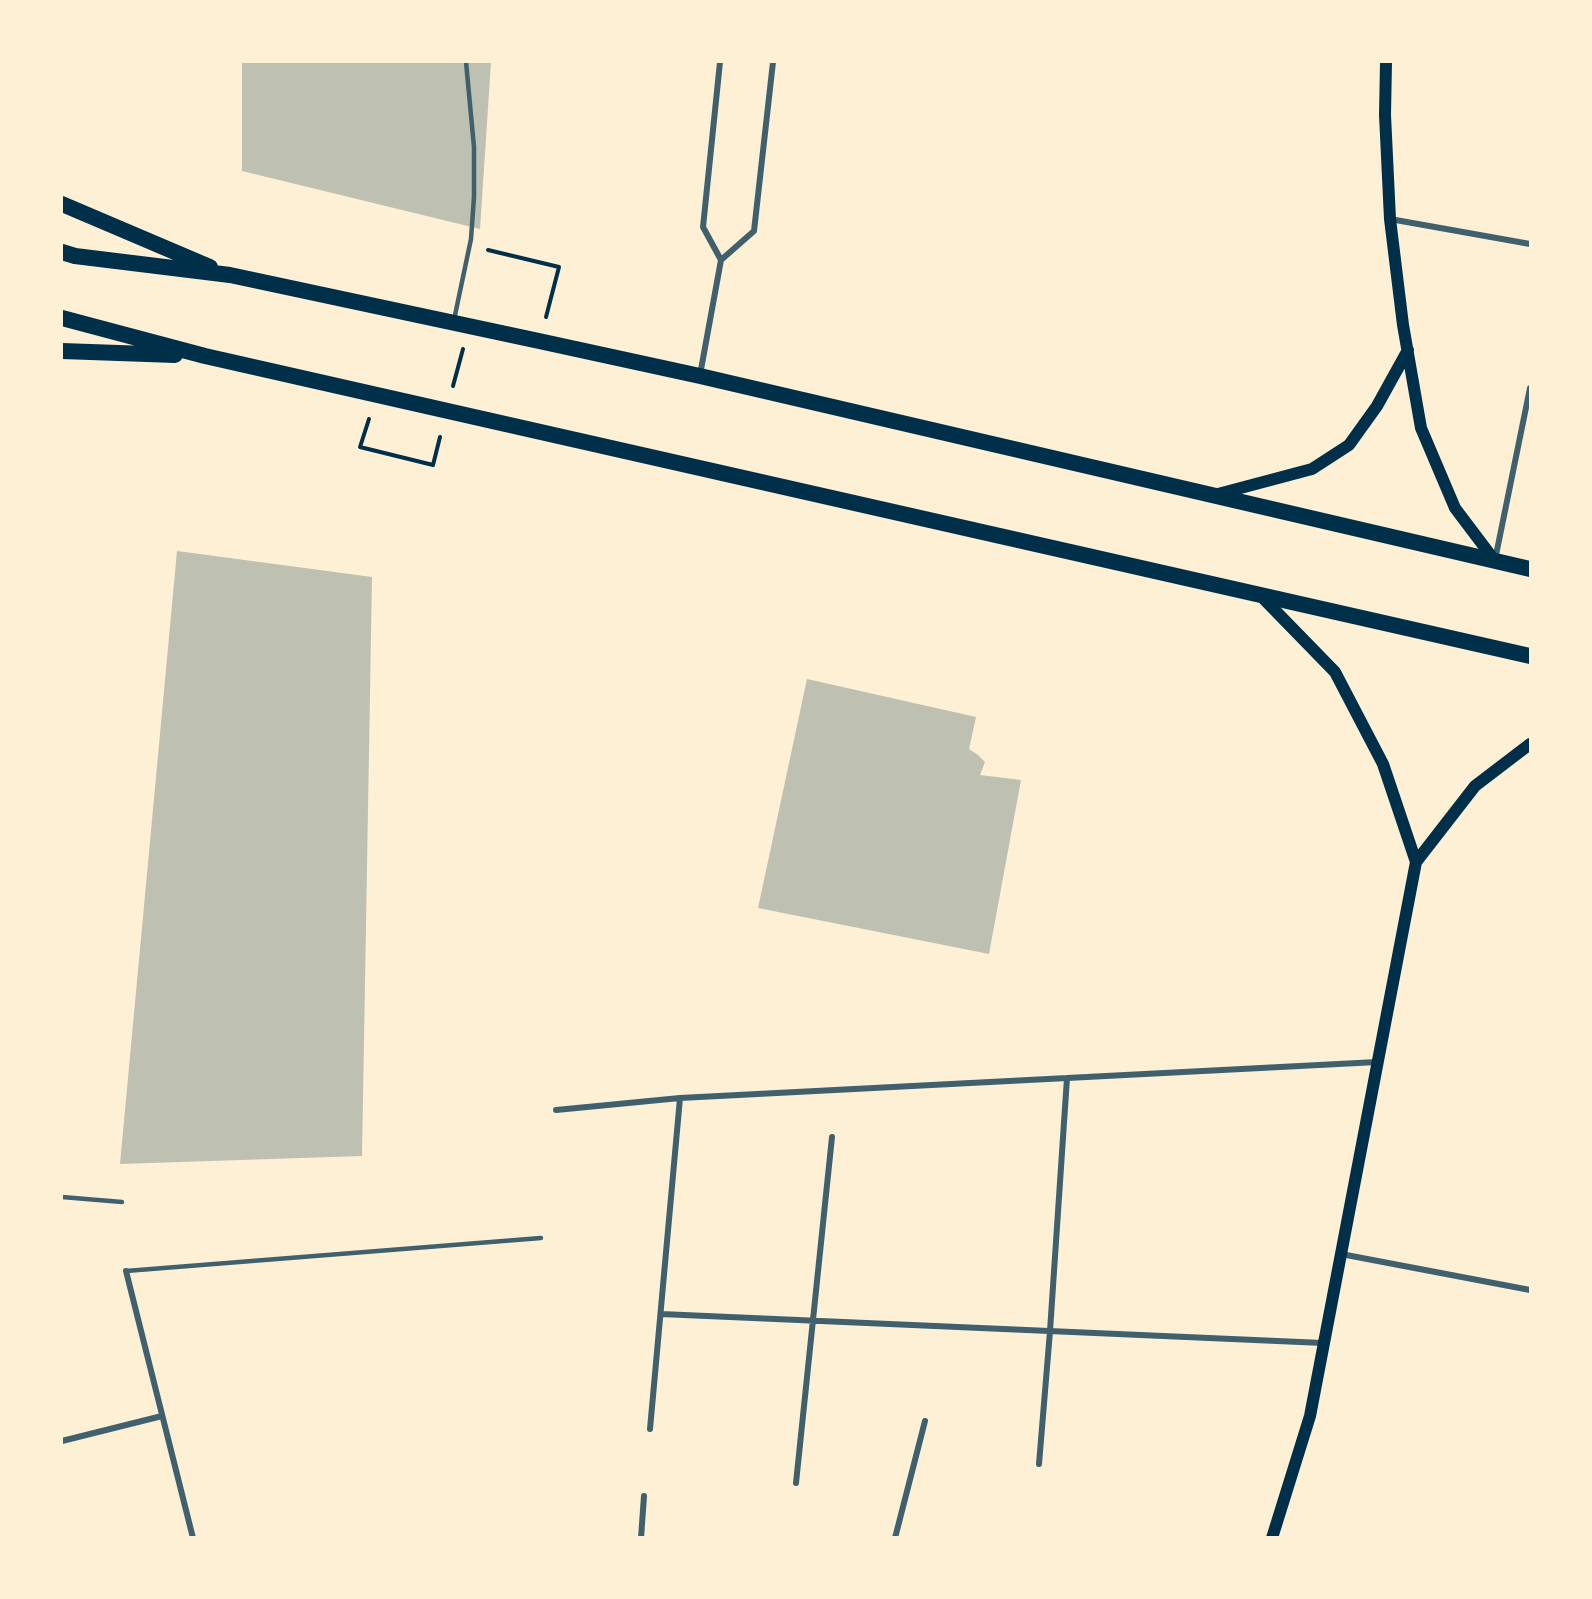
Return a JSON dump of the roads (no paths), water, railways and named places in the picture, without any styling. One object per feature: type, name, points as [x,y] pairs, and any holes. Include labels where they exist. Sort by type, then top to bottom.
[{"type":"highway","points":[[62,204],[230,275]]},
{"type":"highway","points":[[62,252],[75,256],[230,275],[540,341],[700,376],[1530,569]]},
{"type":"highway","points":[[62,318],[205,356],[1530,656]]},
{"type":"highway","points":[[62,351],[205,356]]},
{"type":"main road","points":[[1386,62],[1385,115],[1390,219],[1421,428],[1455,508],[1495,561]]},
{"type":"main road","points":[[1214,495],[1312,469],[1349,445],[1377,406],[1408,350]]},
{"type":"main road","points":[[1259,594],[1335,672],[1383,764],[1416,862]]},
{"type":"main road","points":[[1272,1538],[1310,1416],[1416,862],[1475,786],[1530,744]]},
{"type":"street","points":[[720,62],[703,227],[721,260]]},
{"type":"street","points":[[700,376],[721,260],[754,231],[773,62]]},
{"type":"street","points":[[1390,219],[1530,244]]},
{"type":"street","points":[[1495,561],[1530,388]]},
{"type":"street","points":[[556,1110],[680,1098],[1377,1062]]},
{"type":"street","points":[[1039,1464],[1068,1078]]},
{"type":"street","points":[[650,1429],[680,1098]]},
{"type":"street","points":[[796,1483],[832,1137]]},
{"type":"street","points":[[1341,1254],[1530,1290]]},
{"type":"street","points":[[126,1271],[193,1538]]},
{"type":"street","points":[[661,1314],[1323,1343]]},
{"type":"street","points":[[62,1442],[162,1416]]},
{"type":"street","points":[[895,1538],[925,1421]]},
{"type":"street","points":[[641,1538],[644,1496]]},
{"type":"lane","points":[[453,323],[471,239],[474,197],[474,147],[466,62]]},
{"type":"lane","points":[[62,1197],[122,1202]]},
{"type":"lane","points":[[126,1271],[541,1238]]}]
